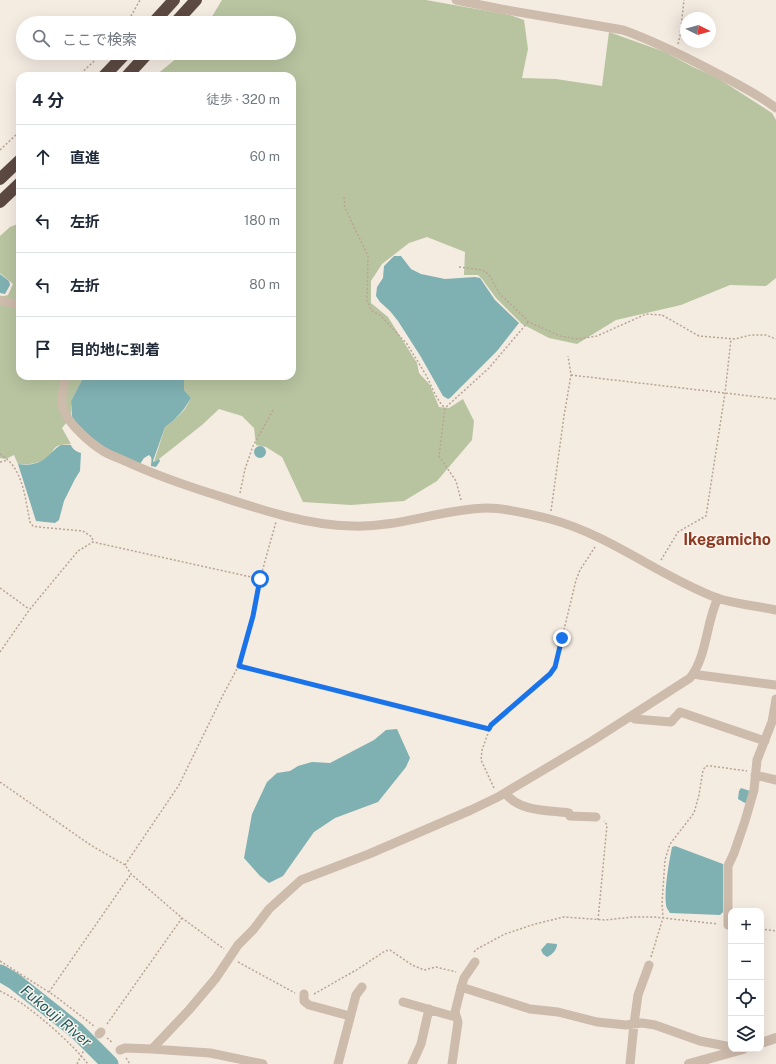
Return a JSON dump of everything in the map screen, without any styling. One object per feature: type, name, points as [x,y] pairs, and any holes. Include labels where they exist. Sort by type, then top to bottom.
[{"type":"highway","points":[[159,16],[174,0]]},
{"type":"highway","points":[[182,16],[196,0]]},
{"type":"highway","points":[[108,72],[119,60]]},
{"type":"highway","points":[[131,72],[142,60]]},
{"type":"highway","points":[[0,179],[16,164]]},
{"type":"highway","points":[[0,202],[16,187]]},
{"type":"street","points":[[456,0],[623,30],[676,52],[734,83],[776,108]]},
{"type":"street","points":[[0,300],[16,304]]},
{"type":"street","points":[[65,380],[62,394],[62,409],[85,437],[103,451],[144,470],[187,487],[278,515],[318,524],[365,526],[394,524],[463,510],[488,508],[550,519],[601,539],[680,581],[718,598],[776,610]]},
{"type":"street","points":[[152,1049],[189,1010],[216,978],[238,944],[253,930],[269,909],[301,880],[376,851],[471,810],[501,795],[632,716],[690,678],[694,673],[702,650],[713,608],[718,598]]},
{"type":"street","points":[[694,673],[699,675],[776,685]]},
{"type":"street","points":[[728,908],[728,866],[745,822],[754,790],[757,760],[774,725],[776,699]]},
{"type":"street","points":[[632,716],[635,719],[671,722],[680,712],[765,741]]},
{"type":"street","points":[[755,774],[776,780]]},
{"type":"street","points":[[501,795],[528,808],[569,813],[570,816],[596,818]]},
{"type":"street","points":[[452,1064],[458,1022],[455,1015],[464,978],[474,958]]},
{"type":"street","points":[[630,1064],[638,995],[649,965]]},
{"type":"street","points":[[338,1064],[356,995],[362,987]]},
{"type":"street","points":[[461,987],[530,1009],[558,1012],[597,1022],[642,1023],[655,1025],[700,1041],[728,1047]]},
{"type":"street","points":[[304,994],[304,1001],[310,1005],[350,1016]]},
{"type":"street","points":[[403,1002],[452,1016],[455,1015]]},
{"type":"street","points":[[412,1064],[421,1044],[429,1010]]},
{"type":"street","points":[[764,1042],[776,1038]]},
{"type":"street","points":[[120,1050],[125,1048],[210,1053],[263,1064]]},
{"type":"street","points":[[689,1064],[728,1052]]},
{"type":"path","points":[[131,16],[140,0]]},
{"type":"path","points":[[676,52],[680,36],[684,0]]},
{"type":"path","points":[[82,72],[95,60]]},
{"type":"path","points":[[0,150],[16,134]]},
{"type":"path","points":[[344,197],[345,208],[368,256],[367,301],[372,311],[380,315],[407,344],[426,375],[435,394],[445,408]]},
{"type":"path","points":[[459,267],[482,270],[486,272],[491,278],[499,294],[529,322],[560,336],[578,339],[598,336],[646,314],[653,314],[662,315],[699,336],[731,339],[751,335],[766,335],[776,338]]},
{"type":"path","points":[[463,510],[456,481],[439,456],[445,408],[489,368],[529,322]]},
{"type":"path","points":[[657,568],[678,532],[706,516],[725,393],[731,339]]},
{"type":"path","points":[[550,519],[571,375],[568,356]]},
{"type":"path","points":[[571,375],[776,399]]},
{"type":"path","points":[[237,502],[245,469],[253,446],[273,410]]},
{"type":"path","points":[[0,454],[17,470],[24,493],[30,522],[33,526],[82,531],[92,537],[93,542]]},
{"type":"path","points":[[0,462],[8,460]]},
{"type":"path","points":[[125,865],[179,785],[239,666],[253,616],[260,579],[278,515]]},
{"type":"path","points":[[501,795],[481,760],[482,750],[489,729],[491,725],[540,684],[555,667],[578,575],[601,539]]},
{"type":"path","points":[[0,652],[30,609],[78,551],[93,542],[260,579]]},
{"type":"path","points":[[0,588],[30,609]]},
{"type":"path","points":[[239,666],[489,729]]},
{"type":"path","points":[[649,965],[663,918],[662,902],[666,860],[670,844],[694,813],[699,795],[703,770],[706,766],[711,766],[755,774]]},
{"type":"path","points":[[0,782],[89,844],[125,865],[131,874],[182,918],[240,963],[296,994],[311,995],[321,991],[385,951],[390,950],[412,965],[424,970],[436,967],[459,972]]},
{"type":"path","points":[[596,818],[605,821],[607,825],[598,920]]},
{"type":"path","points":[[49,992],[131,874]]},
{"type":"path","points":[[474,958],[477,949],[505,934],[535,924],[564,917],[598,920],[633,917],[663,918],[728,925]]},
{"type":"path","points":[[77,1064],[83,1052],[100,1033],[182,918]]},
{"type":"path","points":[[764,929],[776,931]]},
{"type":"path","points":[[0,961],[49,992],[120,1050],[130,1064]]},
{"type":"path","points":[[0,991],[24,1005],[47,1024],[88,1064]]},
{"type":"green space","points":[[222,0],[426,0],[510,15],[524,20],[528,49],[522,78],[556,79],[602,86],[609,32],[665,52],[716,77],[772,113],[776,120],[776,278],[766,286],[730,285],[681,305],[616,320],[577,344],[549,338],[522,324],[496,298],[478,275],[464,275],[465,252],[427,237],[409,243],[382,264],[371,281],[371,303],[388,317],[417,363],[419,373],[430,385],[439,407],[449,408],[463,399],[474,421],[472,440],[437,481],[404,501],[351,505],[303,502],[282,457],[266,447],[256,445],[254,428],[242,416],[219,409],[202,425],[154,462],[165,427],[185,409],[191,398],[184,390],[184,380],[296,380],[296,72],[160,72],[174,60],[296,60],[296,16],[212,16]]},
{"type":"green space","points":[[16,225],[16,380],[82,380],[71,401],[71,417],[62,428],[71,444],[58,446],[50,455],[42,460],[27,464],[18,464],[14,455],[6,459],[0,458],[0,297],[8,295],[13,284],[0,273],[0,236],[10,227]]},
{"type":"water","points":[[394,256],[401,256],[411,269],[421,274],[445,279],[480,278],[495,300],[519,323],[497,351],[448,399],[443,396],[421,357],[398,321],[376,296],[377,287],[383,278],[384,266]]},
{"type":"water","points":[[0,274],[9,281],[10,285],[5,294],[0,293]]},
{"type":"water","points":[[82,380],[184,380],[184,390],[191,398],[184,409],[165,427],[153,461],[154,462],[159,459],[160,461],[156,467],[151,466],[151,458],[149,455],[144,458],[140,464],[118,457],[81,430],[72,417],[71,401]]},
{"type":"water","points":[[61,445],[71,445],[72,448],[81,453],[80,471],[64,501],[59,520],[55,523],[36,521],[18,464],[26,465],[38,463]]},
{"type":"water","points":[[258,446],[262,446],[266,452],[262,458],[258,458],[254,454],[254,450]]},
{"type":"water","points":[[397,729],[410,758],[406,767],[378,802],[335,818],[314,832],[283,876],[269,883],[260,876],[244,858],[252,814],[267,782],[277,773],[290,771],[298,766],[312,762],[330,763],[374,740],[386,730]]},
{"type":"water","points":[[741,788],[750,791],[745,803],[738,799]]},
{"type":"water","points":[[675,846],[723,864],[723,912],[720,915],[669,912],[666,905],[666,884],[672,847]]},
{"type":"water","points":[[547,943],[557,944],[554,952],[547,957],[541,950]]},
{"type":"waterway","name":"Fukouji River","points":[[0,973],[14,981],[77,1031],[110,1064]]},
{"type":"district","name":"Ikegamicho","points":[[727,539]]},
{"type":"route","points":[[260,579],[253,616],[239,666],[324,686],[489,729],[491,725],[550,674],[555,667],[562,638]]}]
